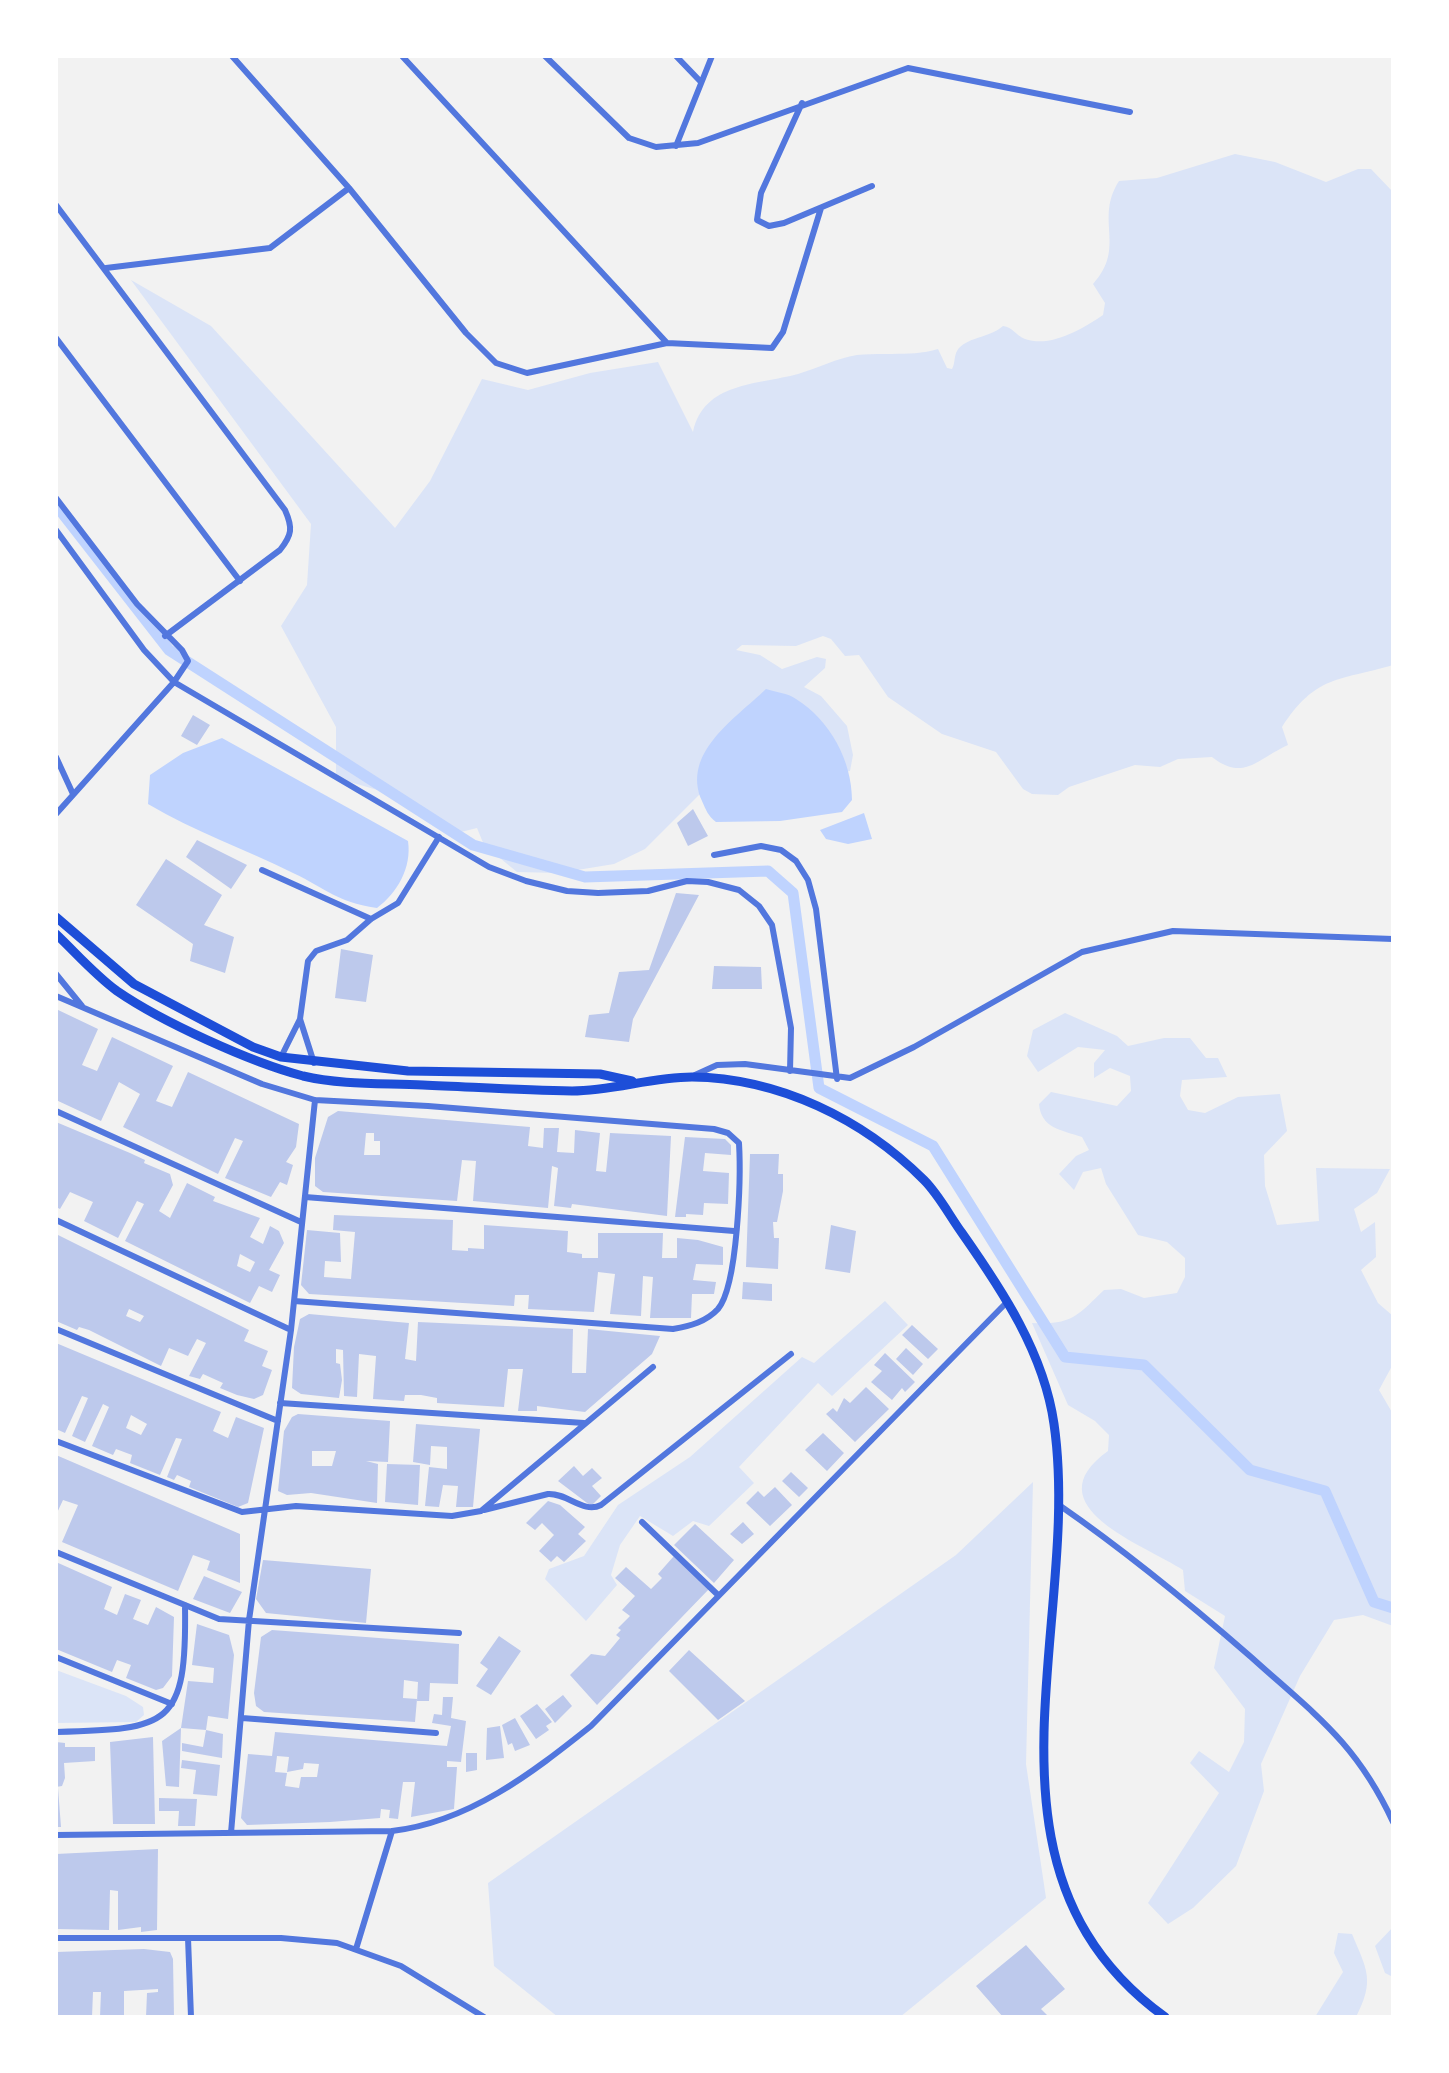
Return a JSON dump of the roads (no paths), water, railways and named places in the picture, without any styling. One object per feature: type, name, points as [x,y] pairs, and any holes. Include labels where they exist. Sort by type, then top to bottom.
[{"type":"main road","points":[[56,917],[134,984],[253,1047],[281,1057],[408,1071],[600,1074],[636,1082]]},
{"type":"main road","points":[[56,934],[102,979],[151,1010],[245,1056],[306,1076],[366,1083],[572,1091],[605,1090],[636,1082],[692,1077],[737,1081],[790,1096],[852,1122],[876,1137],[929,1185],[1007,1302],[1033,1351],[1053,1418],[1056,1503],[1043,1722],[1043,1793],[1049,1828],[1070,1896],[1099,1949],[1125,1983],[1165,2017]]},
{"type":"street","points":[[232,56],[349,188],[466,333],[496,363],[527,373],[667,343],[756,350],[772,348],[783,332],[821,208]]},
{"type":"street","points":[[402,56],[667,343]]},
{"type":"street","points":[[545,56],[629,138],[642,145],[698,143],[802,103],[908,68],[1130,112]]},
{"type":"street","points":[[676,56],[700,81]]},
{"type":"street","points":[[676,146],[712,56]]},
{"type":"street","points":[[802,103],[758,203],[757,220],[769,226],[872,186]]},
{"type":"street","points":[[106,268],[270,248],[349,188]]},
{"type":"street","points":[[56,205],[276,497],[292,525],[291,535],[280,550],[165,636]]},
{"type":"street","points":[[56,338],[240,581]]},
{"type":"street","points":[[56,498],[188,661],[176,680],[56,814]]},
{"type":"street","points":[[56,530],[144,650],[176,680],[489,867],[567,891],[648,891],[687,881],[708,882],[739,890],[759,906],[772,925],[791,1028],[790,1071]]},
{"type":"street","points":[[56,757],[73,794]]},
{"type":"street","points":[[281,1057],[300,1019],[305,969],[311,955],[347,940],[371,919],[398,903],[439,837]]},
{"type":"street","points":[[714,855],[761,846],[781,850],[796,861],[808,880],[816,909],[836,1079]]},
{"type":"street","points":[[262,870],[371,919]]},
{"type":"street","points":[[692,1077],[726,1064],[836,1079],[865,1073],[1060,962],[1107,945],[1173,931],[1393,939]]},
{"type":"street","points":[[56,974],[82,1006]]},
{"type":"street","points":[[56,996],[262,1084],[315,1100],[532,1114],[728,1133],[739,1143],[732,1272],[727,1294],[709,1318],[673,1329],[294,1301]]},
{"type":"street","points":[[300,1019],[314,1063]]},
{"type":"street","points":[[231,1833],[249,1620],[291,1330],[315,1100]]},
{"type":"street","points":[[56,1111],[301,1222]]},
{"type":"street","points":[[305,1197],[734,1231]]},
{"type":"street","points":[[56,1220],[291,1330]]},
{"type":"street","points":[[56,1835],[392,1831],[421,1828],[459,1815],[545,1763],[629,1690],[718,1595],[1007,1302]]},
{"type":"street","points":[[56,1329],[278,1421]]},
{"type":"street","points":[[56,1441],[225,1509],[265,1511],[310,1506],[452,1516],[558,1493],[589,1508],[601,1505],[715,1419],[791,1354]]},
{"type":"street","points":[[481,1511],[653,1367]]},
{"type":"street","points":[[280,1403],[584,1423]]},
{"type":"street","points":[[1056,1503],[1133,1555],[1319,1714],[1374,1781],[1393,1822]]},
{"type":"street","points":[[642,1522],[718,1595]]},
{"type":"street","points":[[56,1552],[219,1619],[459,1633]]},
{"type":"street","points":[[56,1732],[147,1726],[164,1716],[178,1688],[185,1605]]},
{"type":"street","points":[[56,1657],[172,1704]]},
{"type":"street","points":[[242,1718],[436,1733]]},
{"type":"street","points":[[356,1949],[392,1831]]},
{"type":"street","points":[[56,1938],[319,1940],[356,1949],[401,1966],[484,2017]]},
{"type":"street","points":[[188,1938],[191,2017]]},
{"type":"water","points":[[766,689],[796,699],[829,730],[843,756],[851,785],[852,800],[842,812],[780,821],[716,822],[708,813],[697,784],[705,752],[714,738]]},
{"type":"water","points":[[222,738],[408,841],[408,861],[402,879],[384,902],[377,908],[341,898],[148,804],[150,775],[183,753]]},
{"type":"water","points":[[864,813],[872,839],[848,844],[826,839],[820,830]]},
{"type":"waterway","points":[[56,505],[169,650],[473,845],[585,877],[768,871],[793,893],[819,1088],[933,1146],[1065,1357],[1144,1365],[1250,1470],[1325,1491],[1374,1602],[1393,1608]]}]
